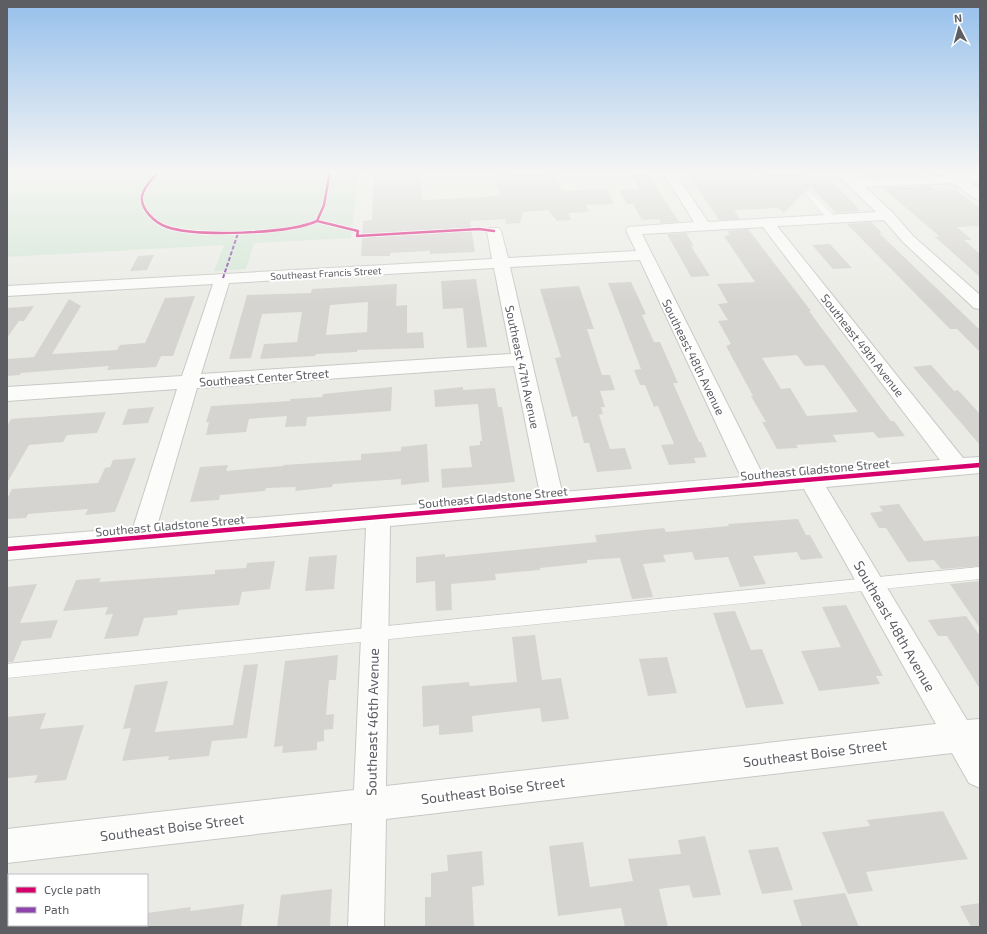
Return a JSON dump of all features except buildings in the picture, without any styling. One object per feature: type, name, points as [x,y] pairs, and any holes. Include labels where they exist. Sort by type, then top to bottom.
[{"type":"street","points":[[697,215],[704,226],[888,216],[908,239],[980,304]]},
{"type":"street","name":"Southeast 49th Avenue","points":[[767,223],[969,466]]},
{"type":"street","name":"Southeast 48th Avenue","points":[[704,226],[632,230],[756,484]]},
{"type":"street","name":"Southeast 47th Avenue","points":[[494,232],[553,502]]},
{"type":"street","name":"Southeast Francis Street","points":[[7,291],[644,255]]},
{"type":"street","points":[[142,537],[189,382],[223,278]]},
{"type":"street","name":"Southeast Center Street","points":[[7,394],[522,359]]},
{"type":"street","name":"Southeast Gladstone Street","points":[[7,549],[969,466]]},
{"type":"street","name":"Southeast 48th Avenue","points":[[810,480],[870,584],[969,735],[980,772]]},
{"type":"street","name":"Southeast 46th Avenue","points":[[366,927],[378,517]]},
{"type":"street","name":"Southeast Boise Street","points":[[7,846],[969,735]]},
{"type":"lane","points":[[828,215],[832,219]]},
{"type":"lane","points":[[7,671],[980,573]]},
{"type":"green space","points":[[7,215],[354,215],[351,238],[254,243],[246,269],[214,271],[224,245],[7,257]]},
{"type":"marked path","points":[[223,278],[238,233]]},
{"type":"cycle path","points":[[149,215],[166,227],[178,230],[219,232],[290,229],[317,221],[321,215]]},
{"type":"cycle path","points":[[317,221],[344,229],[358,231],[357,236],[479,229],[494,231]]},
{"type":"cycle path","points":[[7,549],[980,465]]}]
